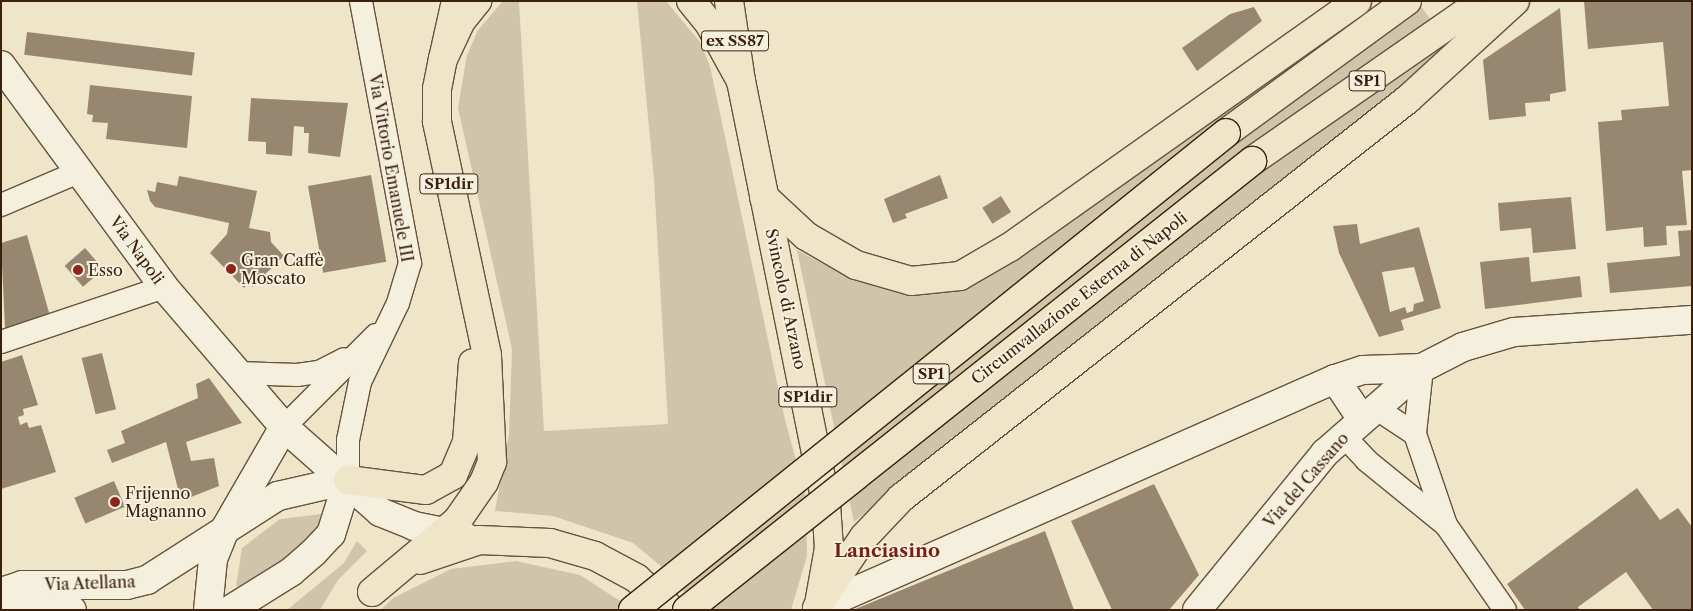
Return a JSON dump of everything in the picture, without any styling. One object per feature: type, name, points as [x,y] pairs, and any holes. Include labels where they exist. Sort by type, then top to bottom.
[{"type":"main road","points":[[443,59],[456,1]]},
{"type":"main road","name":"SP1dir","points":[[364,601],[444,532],[484,482],[492,462],[487,355],[437,121],[436,89],[443,59],[461,21],[477,1]]},
{"type":"main road","name":"Svincolo di Arzano","points":[[691,1],[709,23],[741,81],[826,504],[829,548],[818,605]]},
{"type":"main road","name":"ex SS87","points":[[730,1],[741,81]]},
{"type":"main road","name":"Circumvallazione Esterna di Napoli","points":[[633,610],[1226,133],[1407,1]]},
{"type":"main road","name":"Circumvallazione Esterna di Napoli","points":[[687,610],[1252,161],[1482,1]]},
{"type":"main road","points":[[818,605],[864,536],[901,498],[1408,99],[1515,1]]},
{"type":"main road","points":[[764,197],[806,236],[856,265],[911,281],[960,276],[1010,247],[1355,2]]},
{"type":"main road","name":"Via Napoli","points":[[1,65],[164,287],[284,427],[348,480]]},
{"type":"main road","points":[[348,480],[426,490],[453,475],[467,442],[478,309]]},
{"type":"main road","name":"Via del Cassano","points":[[1197,610],[1359,420],[1422,368],[1463,347],[1514,332],[1692,320]]},
{"type":"main road","points":[[818,605],[1335,380],[1363,370],[1422,368]]},
{"type":"main road","points":[[1335,380],[1359,420]]},
{"type":"main road","name":"Via Atellana","points":[[208,610],[213,558],[225,529],[284,427]]},
{"type":"main road","points":[[348,480],[380,512],[414,526],[479,540]]},
{"type":"main road","points":[[230,610],[291,572],[331,534],[348,480]]},
{"type":"main road","name":"Via Atellana","points":[[1,592],[22,585],[127,585],[147,580],[278,496],[348,480]]},
{"type":"main road","name":"SP1dir","points":[[364,601],[414,563],[479,540],[529,540],[595,556],[636,578],[672,610]]},
{"type":"main road","name":"Via Atellana","points":[[1,605],[72,610]]},
{"type":"street","name":"Via Vittorio Emanuele III","points":[[348,480],[353,406],[383,329],[398,303],[410,263],[361,1]]},
{"type":"street","points":[[1,205],[80,171]]},
{"type":"street","points":[[1,342],[164,287]]},
{"type":"street","name":"Via Vittorio Emanuele III","points":[[284,427],[353,354],[383,329]]},
{"type":"street","points":[[239,373],[274,376],[319,372],[353,354]]},
{"type":"street","points":[[1422,368],[1415,434],[1446,525],[1504,610]]},
{"type":"street","points":[[1415,434],[1359,420],[1366,460],[1446,525]]},
{"type":"shaded area","points":[[503,1],[519,1],[544,431],[668,424],[654,180],[637,1],[666,1],[700,42],[710,66],[785,420],[806,496],[807,556],[791,610],[700,610],[663,568],[633,543],[553,516],[495,511],[509,434],[512,349],[458,108],[467,55],[478,30]]},
{"type":"shaded area","points":[[1387,1],[1417,1],[1451,47],[854,522],[797,250],[855,281],[907,292],[954,291]]},
{"type":"shaded area","points":[[321,514],[320,525],[293,554],[243,587],[236,586],[242,548],[280,519]]},
{"type":"shaded area","points":[[357,541],[367,551],[338,580],[320,610],[287,610],[344,563]]},
{"type":"shaded area","points":[[516,561],[580,575],[634,610],[381,610],[393,598],[451,569]]},
{"type":"building","points":[[1584,1],[1692,1],[1692,170],[1682,171],[1687,225],[1666,226],[1667,245],[1644,247],[1643,227],[1606,231],[1598,122],[1622,120],[1621,110],[1669,106],[1663,42],[1588,49]]},
{"type":"building","points":[[1254,7],[1262,21],[1197,71],[1182,48],[1230,14]]},
{"type":"building","points":[[1560,8],[1566,91],[1550,94],[1550,101],[1525,103],[1526,116],[1489,120],[1483,60]]},
{"type":"building","points":[[27,32],[195,53],[192,75],[24,55]]},
{"type":"building","points":[[90,85],[192,96],[187,148],[106,139],[108,123],[92,122],[93,115],[87,114]]},
{"type":"building","points":[[251,98],[348,103],[340,157],[308,153],[309,133],[304,133],[304,127],[294,126],[292,156],[266,154],[266,142],[248,141]]},
{"type":"building","points":[[371,175],[386,262],[323,273],[308,186]]},
{"type":"building","points":[[940,175],[948,198],[905,214],[907,218],[893,223],[884,199]]},
{"type":"building","points":[[179,176],[257,191],[249,228],[270,232],[271,242],[284,256],[252,287],[249,282],[244,288],[210,253],[227,234],[229,223],[155,207],[150,201],[147,190],[155,192],[157,182],[177,186]]},
{"type":"building","points":[[1001,196],[1011,212],[992,224],[982,208]]},
{"type":"building","points":[[1571,197],[1576,249],[1533,253],[1531,228],[1500,231],[1498,203]]},
{"type":"building","points":[[1357,224],[1360,244],[1419,227],[1441,308],[1401,320],[1404,330],[1379,337],[1339,253],[1333,226]],"holes":[[[1414,267],[1424,301],[1414,304],[1413,311],[1407,313],[1405,307],[1390,312],[1382,272]]]},
{"type":"building","points":[[1692,230],[1692,286],[1610,293],[1607,263],[1680,256],[1678,231]]},
{"type":"building","points":[[27,235],[50,316],[5,328],[1,243]]},
{"type":"building","points":[[85,248],[103,269],[83,287],[65,266]]},
{"type":"building","points":[[1529,257],[1531,282],[1580,276],[1582,297],[1485,309],[1480,262]]},
{"type":"building","points":[[102,353],[116,409],[96,414],[82,358]]},
{"type":"building","points":[[22,355],[38,405],[23,409],[24,415],[18,417],[20,425],[27,422],[29,428],[41,425],[56,472],[1,489],[1,362]]},
{"type":"building","points":[[209,378],[242,423],[186,442],[191,461],[214,458],[219,486],[181,501],[166,442],[112,463],[107,450],[125,443],[121,431],[198,398],[196,384]]},
{"type":"building","points":[[114,481],[125,507],[85,524],[74,498]]},
{"type":"building","points":[[1154,484],[1199,575],[1169,610],[1112,610],[1071,521]]},
{"type":"building","points":[[1637,488],[1660,520],[1678,508],[1692,527],[1692,610],[1653,610],[1626,572],[1578,607],[1580,610],[1525,610],[1507,584]]},
{"type":"building","points":[[1045,531],[1074,610],[853,610]]},
{"type":"place","name":"Gran Caffè Moscato","points":[[231,269]]},
{"type":"place","name":"Esso","points":[[78,270]]},
{"type":"place","name":"Frijenno Magnanno","points":[[115,502]]},
{"type":"district","name":"Lanciasino","points":[[887,551]]}]
